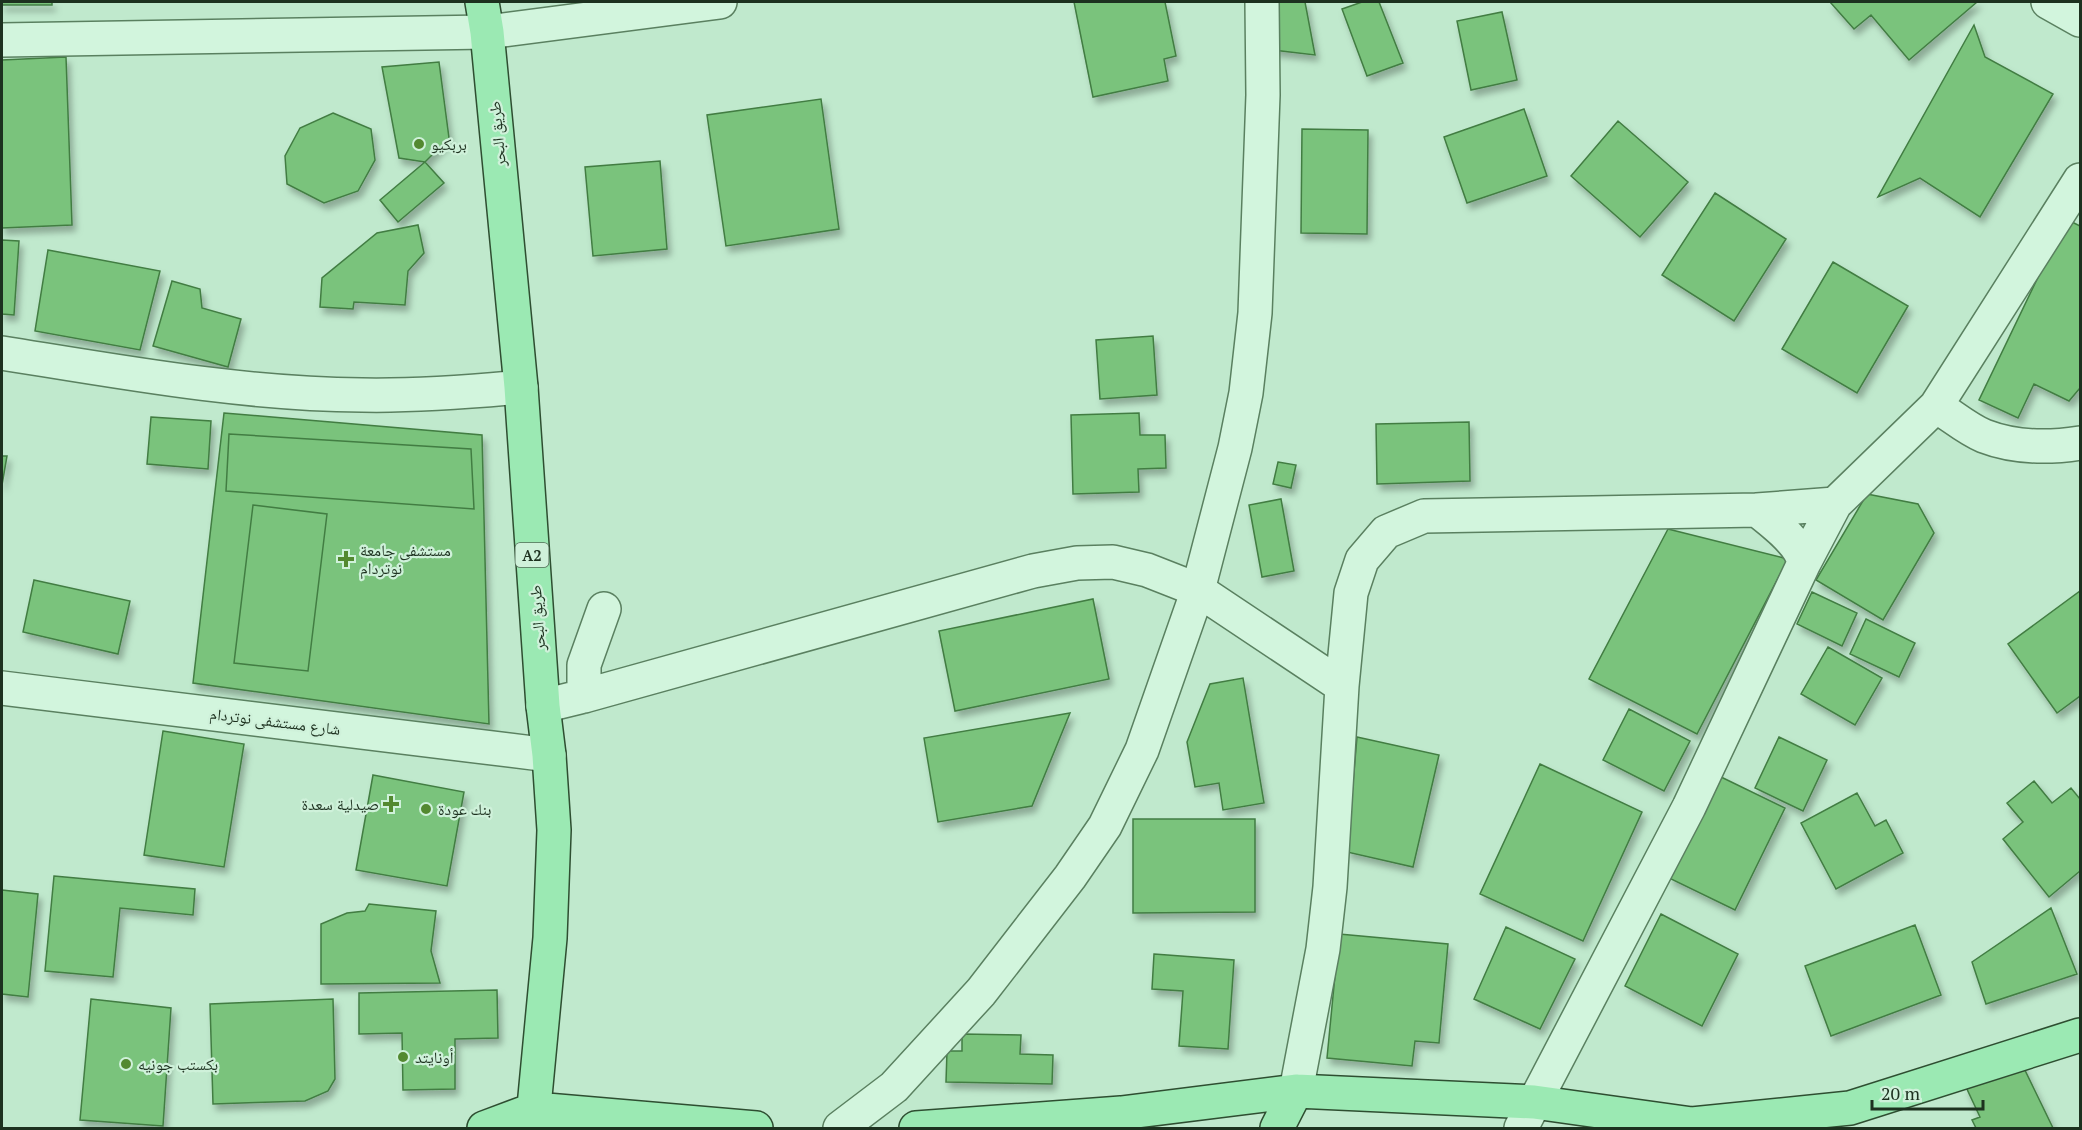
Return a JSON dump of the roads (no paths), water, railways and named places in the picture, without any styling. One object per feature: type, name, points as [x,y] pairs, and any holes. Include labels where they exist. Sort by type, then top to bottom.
[{"type":"main road","name":"طريق البحر","points":[[485,17],[521,387],[554,830],[550,938],[533,1119]]},
{"type":"main road","points":[[916,1128],[1121,1113],[1296,1091],[1528,1115],[1694,1126],[1850,1108],[2080,1035]]},
{"type":"main road","points":[[1277,1128],[1296,1091]]},
{"type":"main road","points":[[484,1128],[533,1119],[756,1128]]},
{"type":"street","points":[[2,40],[485,17],[720,2]]},
{"type":"street","points":[[840,1128],[894,1087],[981,992],[1070,877],[1105,826],[1142,750],[1198,590],[1235,448],[1246,393],[1255,312],[1263,95],[1262,2]]},
{"type":"street","points":[[2048,2],[2080,20]]},
{"type":"street","points":[[1528,1115],[1689,807],[1804,564],[1835,504],[1936,406],[2080,180]]},
{"type":"street","points":[[2,352],[158,379],[293,392],[362,395],[442,394],[521,387]]},
{"type":"street","points":[[1936,406],[1983,435],[2015,445],[2055,447],[2080,443]]},
{"type":"street","points":[[1296,1091],[1323,949],[1330,887],[1342,687],[1351,593],[1362,560],[1386,532],[1424,516],[1757,510],[1835,504]]},
{"type":"street","points":[[1757,510],[1785,533],[1803,557],[1804,564]]},
{"type":"street","points":[[543,706],[1033,571],[1077,563],[1113,562],[1147,570],[1198,590],[1342,687]]},
{"type":"street","points":[[584,696],[584,665],[604,609]]},
{"type":"street","name":"شارع مستشفى نوتردام","points":[[2,688],[549,755]]},
{"type":"place","name":"بربكيو","points":[[419,144]]},
{"type":"place","name":"مستشفى جامعة نوتردام","points":[[346,559]]},
{"type":"place","name":"صيدلية سعدة","points":[[391,804]]},
{"type":"place","name":"بنك عودة","points":[[426,809]]},
{"type":"place","name":"أونايتد","points":[[403,1057]]},
{"type":"place","name":"بكستب جونيه","points":[[126,1064]]}]
